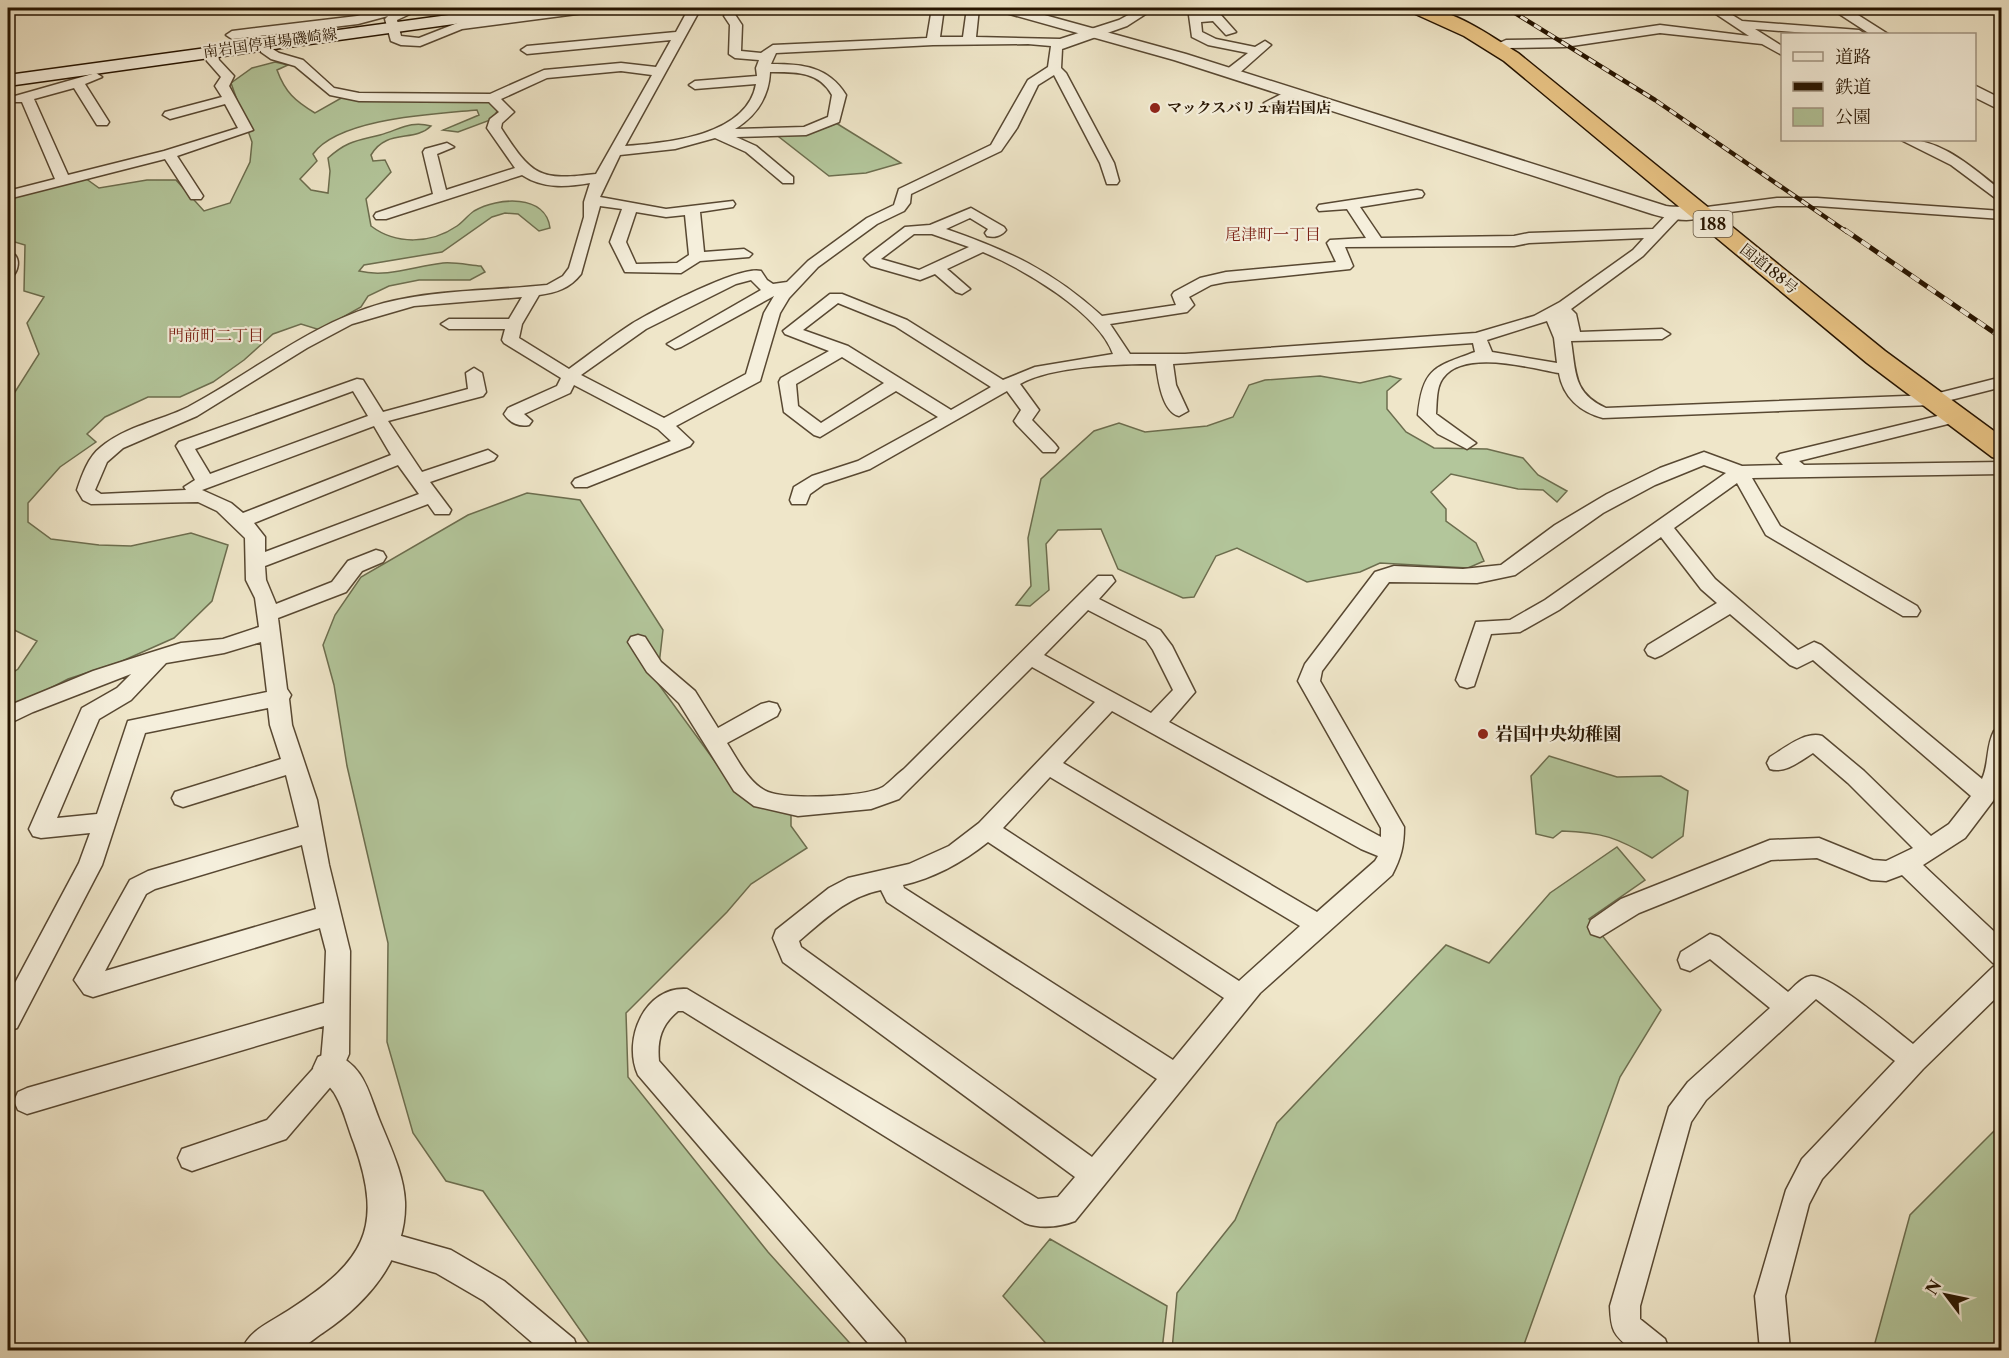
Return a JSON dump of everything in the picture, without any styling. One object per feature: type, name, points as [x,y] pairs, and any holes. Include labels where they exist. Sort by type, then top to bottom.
[{"type":"highway","name":"国道188号","points":[[1418,8],[1496,47],[1931,400],[2001,451]]},
{"type":"main road","name":"南岩国停車場磯崎線","points":[[14,80],[265,43],[395,19],[533,8]]},
{"type":"street","points":[[8,10],[28,8]]},
{"type":"street","points":[[395,19],[408,9],[458,8]]},
{"type":"street","points":[[395,19],[395,38],[401,41],[420,42],[460,26],[592,8]]},
{"type":"street","points":[[192,1158],[276,1130],[330,1068],[336,1054],[338,951],[311,833],[306,800],[281,725],[280,695],[265,598],[256,580],[255,537],[242,522],[215,501],[200,496],[98,500],[90,496],[86,489],[91,474],[106,452],[118,444],[207,403],[348,321],[404,303],[551,289],[566,282],[579,267],[584,239],[592,215],[591,196],[695,8]]},
{"type":"street","points":[[933,41],[938,8]]},
{"type":"street","points":[[969,41],[973,8]]},
{"type":"street","points":[[1004,8],[1095,32],[1675,214],[1778,202],[1817,202],[2001,215]]},
{"type":"street","points":[[717,134],[750,110],[760,96],[763,68],[773,49],[933,41],[1028,40],[1061,43],[1123,23],[1149,8]]},
{"type":"street","points":[[1713,8],[1781,50]]},
{"type":"street","points":[[1837,8],[1878,33]]},
{"type":"street","points":[[232,35],[358,20],[385,12],[395,19]]},
{"type":"street","points":[[1230,32],[1216,17],[1195,13],[1196,34],[1212,42],[1263,47],[1230,74]]},
{"type":"street","points":[[730,16],[736,25],[735,54],[763,68]]},
{"type":"street","points":[[503,21],[544,74]]},
{"type":"street","points":[[1738,24],[1847,33]]},
{"type":"street","points":[[1496,47],[1506,44],[1565,43],[1660,29],[1737,40],[1763,40]]},
{"type":"street","points":[[521,42],[681,35]]},
{"type":"street","points":[[265,43],[265,49],[275,56],[299,63],[322,86],[339,94],[358,97],[492,98],[544,74],[621,67],[661,72]]},
{"type":"street","points":[[1054,69],[1056,48],[1061,43]]},
{"type":"street","points":[[8,195],[169,154],[246,130],[227,100],[222,86],[228,76],[213,61],[212,50]]},
{"type":"street","points":[[616,151],[669,145],[717,134],[806,131],[834,119],[839,95],[822,76],[801,68],[763,68],[695,85]]},
{"type":"street","points":[[1054,69],[1060,73],[1107,163],[1112,181]]},
{"type":"street","points":[[664,425],[754,377],[772,314],[782,296],[795,281],[813,264],[872,221],[898,208],[903,202],[904,192],[996,148],[1010,128],[1033,83],[1054,69]]},
{"type":"street","points":[[18,100],[96,76]]},
{"type":"street","points":[[14,80],[18,100],[64,182]]},
{"type":"street","points":[[76,83],[81,86],[102,122]]},
{"type":"street","points":[[1976,91],[2001,106]]},
{"type":"street","points":[[1271,104],[1280,102],[1291,93]]},
{"type":"street","points":[[492,98],[507,112],[495,122],[494,128],[522,170],[554,182],[600,178]]},
{"type":"street","points":[[170,115],[227,100]]},
{"type":"street","points":[[717,134],[751,149],[788,180]]},
{"type":"street","points":[[1910,141],[1956,162],[2001,200]]},
{"type":"street","points":[[440,195],[430,152],[447,147]]},
{"type":"street","points":[[169,154],[196,196]]},
{"type":"street","points":[[381,216],[522,170]]},
{"type":"street","points":[[1324,208],[1417,194]]},
{"type":"street","points":[[591,202],[633,206],[666,213],[728,204]]},
{"type":"street","points":[[1351,204],[1376,242]]},
{"type":"street","points":[[633,206],[627,212],[618,242],[630,269],[681,268],[697,256],[744,254]]},
{"type":"street","points":[[692,209],[697,256]]},
{"type":"street","points":[[982,247],[920,275],[912,275],[872,259],[909,230],[933,229],[971,212],[999,230],[992,233]]},
{"type":"street","points":[[1467,443],[1444,430],[1427,414],[1428,397],[1437,371],[1446,365],[1466,362],[1480,346],[1555,311],[1638,253],[1675,214]]},
{"type":"street","points":[[933,229],[1027,267],[1100,321],[1122,352],[1123,359]]},
{"type":"street","points":[[1100,321],[1181,309],[1186,305],[1180,295],[1206,281],[1345,266],[1335,243],[1504,241],[1658,233]]},
{"type":"street","points":[[937,268],[962,289]]},
{"type":"street","points":[[523,421],[513,414],[514,412],[564,389],[571,375],[640,326],[730,281],[756,274],[760,283],[772,290]]},
{"type":"street","points":[[675,344],[772,290],[795,281]]},
{"type":"street","points":[[532,291],[514,324],[510,340],[664,425],[684,442],[581,483]]},
{"type":"street","points":[[950,417],[842,350],[791,331],[836,297],[901,323],[1006,385],[1030,410],[1023,421],[1049,448]]},
{"type":"street","points":[[1555,311],[1566,369],[1574,393],[1592,410],[1604,413],[1931,400],[1952,396],[1972,387],[2001,382]]},
{"type":"street","points":[[1555,311],[1568,314],[1573,337],[1662,334]]},
{"type":"street","points":[[449,324],[514,324]]},
{"type":"street","points":[[799,500],[801,491],[818,480],[864,465],[1006,385],[1035,372],[1123,359],[1164,360],[1480,346],[1566,369]]},
{"type":"street","points":[[842,350],[787,382],[790,408],[820,431],[896,383]]},
{"type":"street","points":[[1164,360],[1167,385],[1179,411]]},
{"type":"street","points":[[178,498],[183,492],[205,482],[377,419],[477,392],[474,373]]},
{"type":"street","points":[[205,482],[185,446],[357,384],[401,458],[437,503],[255,563]]},
{"type":"street","points":[[1799,471],[1786,458],[1954,417]]},
{"type":"street","points":[[419,480],[455,465],[488,456]]},
{"type":"street","points":[[242,522],[259,512],[401,458]]},
{"type":"street","points":[[893,1350],[647,1066],[644,1050],[648,1024],[659,1009],[673,999],[687,1000],[1035,1213],[1065,1211],[1242,996],[1384,868],[1392,851],[1393,827],[1309,681],[1312,669],[1382,577],[1394,573],[1497,574],[1515,567],[1541,543],[1599,505],[1662,472],[1704,458],[1740,472],[2001,468]]},
{"type":"street","points":[[1467,680],[1483,627],[1513,627],[1552,605],[1740,472]]},
{"type":"street","points":[[1740,472],[1773,530],[1910,611]]},
{"type":"street","points":[[1662,526],[1708,585],[1797,660],[1815,650],[1985,795]]},
{"type":"street","points":[[8,716],[25,706],[100,676],[181,651],[224,646],[339,587],[355,566],[375,557]]},
{"type":"street","points":[[638,642],[654,667],[687,697],[742,785],[762,800],[798,807],[870,800],[891,793],[912,775],[1106,581]]},
{"type":"street","points":[[1086,602],[1153,635],[1162,646],[1184,692],[1155,723]]},
{"type":"street","points":[[1654,650],[1731,604]]},
{"type":"street","points":[[1031,657],[1369,842],[1392,851]]},
{"type":"street","points":[[106,822],[41,829],[90,714],[124,694],[155,664],[156,658]]},
{"type":"street","points":[[8,1020],[90,865],[136,727],[264,702],[280,695]]},
{"type":"street","points":[[1096,1176],[792,954],[785,938],[837,895],[856,885],[913,873],[957,853],[987,830],[1110,699]]},
{"type":"street","points":[[713,741],[769,710]]},
{"type":"street","points":[[1600,927],[1630,906],[1770,850],[1819,848],[1871,870],[1886,871],[1906,864],[1957,831],[1985,795],[1998,769],[2001,737]]},
{"type":"street","points":[[1778,763],[1814,742],[1856,777],[1930,850]]},
{"type":"street","points":[[183,798],[293,764]]},
{"type":"street","points":[[1048,765],[1319,925]]},
{"type":"street","points":[[987,830],[1242,996]]},
{"type":"street","points":[[311,833],[148,881],[138,887],[87,980],[93,986],[330,915]]},
{"type":"street","points":[[1906,864],[2001,955]]},
{"type":"street","points":[[888,878],[895,895],[1177,1077]]},
{"type":"street","points":[[1690,960],[1710,945],[1788,1007]]},
{"type":"street","points":[[1775,1350],[1770,1296],[1796,1200],[1812,1169],[1914,1060],[2001,975]]},
{"type":"street","points":[[1653,1350],[1626,1326],[1625,1306],[1680,1116],[1696,1091],[1812,987],[1822,989],[1914,1060]]},
{"type":"street","points":[[27,1101],[337,1011]]},
{"type":"street","points":[[261,1350],[351,1288],[368,1268],[380,1244],[388,1207],[385,1187],[350,1087],[341,1075],[330,1068]]},
{"type":"street","points":[[380,1244],[441,1260],[494,1291],[563,1350]]},
{"type":"green space","points":[[275,62],[288,65],[277,70],[287,90],[296,100],[315,113],[343,97],[482,100],[494,104],[498,109],[493,119],[458,132],[443,130],[479,115],[477,110],[389,120],[344,132],[326,142],[313,154],[317,161],[300,179],[311,190],[328,193],[330,171],[328,158],[341,148],[352,142],[411,125],[424,124],[431,126],[417,134],[385,141],[371,155],[373,161],[385,160],[391,172],[366,199],[371,226],[391,237],[425,239],[447,232],[484,206],[520,201],[540,209],[547,217],[550,228],[539,231],[518,214],[505,213],[492,217],[442,252],[364,265],[359,271],[380,273],[432,264],[457,263],[481,266],[485,272],[470,280],[419,280],[389,286],[368,296],[361,307],[320,330],[301,324],[273,334],[244,360],[213,382],[180,397],[148,397],[105,417],[87,434],[96,442],[60,467],[28,503],[28,522],[51,539],[99,545],[131,546],[191,533],[228,545],[212,601],[174,638],[120,662],[68,679],[8,710],[8,676],[18,669],[37,641],[8,627],[8,403],[39,354],[27,323],[44,297],[24,291],[25,245],[8,240],[8,200],[33,190],[85,178],[99,188],[147,180],[176,180],[204,211],[230,203],[250,162],[252,142],[231,83],[252,68]]},
{"type":"green space","points":[[836,123],[901,163],[866,173],[829,176],[774,133],[813,131]]},
{"type":"green space","points":[[1320,376],[1360,383],[1390,376],[1401,379],[1387,391],[1387,409],[1406,432],[1434,448],[1487,449],[1523,458],[1538,475],[1567,491],[1557,502],[1543,490],[1518,489],[1451,474],[1431,492],[1446,509],[1446,521],[1476,543],[1484,561],[1468,568],[1380,563],[1360,572],[1307,582],[1237,548],[1216,556],[1194,597],[1183,598],[1118,569],[1101,529],[1058,530],[1046,544],[1049,590],[1030,606],[1016,605],[1031,586],[1028,538],[1041,479],[1094,431],[1119,423],[1145,432],[1207,426],[1233,417],[1249,385],[1265,380]]},
{"type":"green space","points":[[527,493],[580,500],[663,630],[657,682],[735,789],[791,808],[791,826],[807,848],[751,884],[727,912],[626,1013],[628,1077],[768,1252],[856,1350],[594,1350],[483,1191],[446,1181],[413,1133],[387,1042],[388,943],[347,766],[334,685],[323,645],[335,615],[361,577],[468,515]]},
{"type":"green space","points":[[1549,756],[1617,777],[1661,776],[1688,791],[1683,836],[1652,858],[1609,837],[1562,831],[1553,838],[1536,834],[1531,776]]},
{"type":"green space","points":[[1617,847],[1645,880],[1589,919],[1661,1010],[1620,1077],[1522,1350],[1172,1350],[1177,1293],[1235,1220],[1277,1123],[1446,945],[1489,963],[1550,893]]},
{"type":"green space","points":[[2001,1124],[2001,1350],[1873,1350],[1910,1215]]},
{"type":"green space","points":[[1050,1239],[1167,1306],[1162,1350],[1052,1350],[1003,1296]]},
{"type":"railway","points":[[1507,8],[1655,100],[1847,232]]},
{"type":"railway","points":[[1845,230],[2002,338]]},
{"type":"place","name":"マックスバリュ南岩国店","points":[[1155,108]]},
{"type":"place","name":"岩国中央幼稚園","points":[[1483,734]]},
{"type":"district","name":"尾津町一丁目","points":[[1273,234]]},
{"type":"district","name":"門前町二丁目","points":[[216,335]]}]
